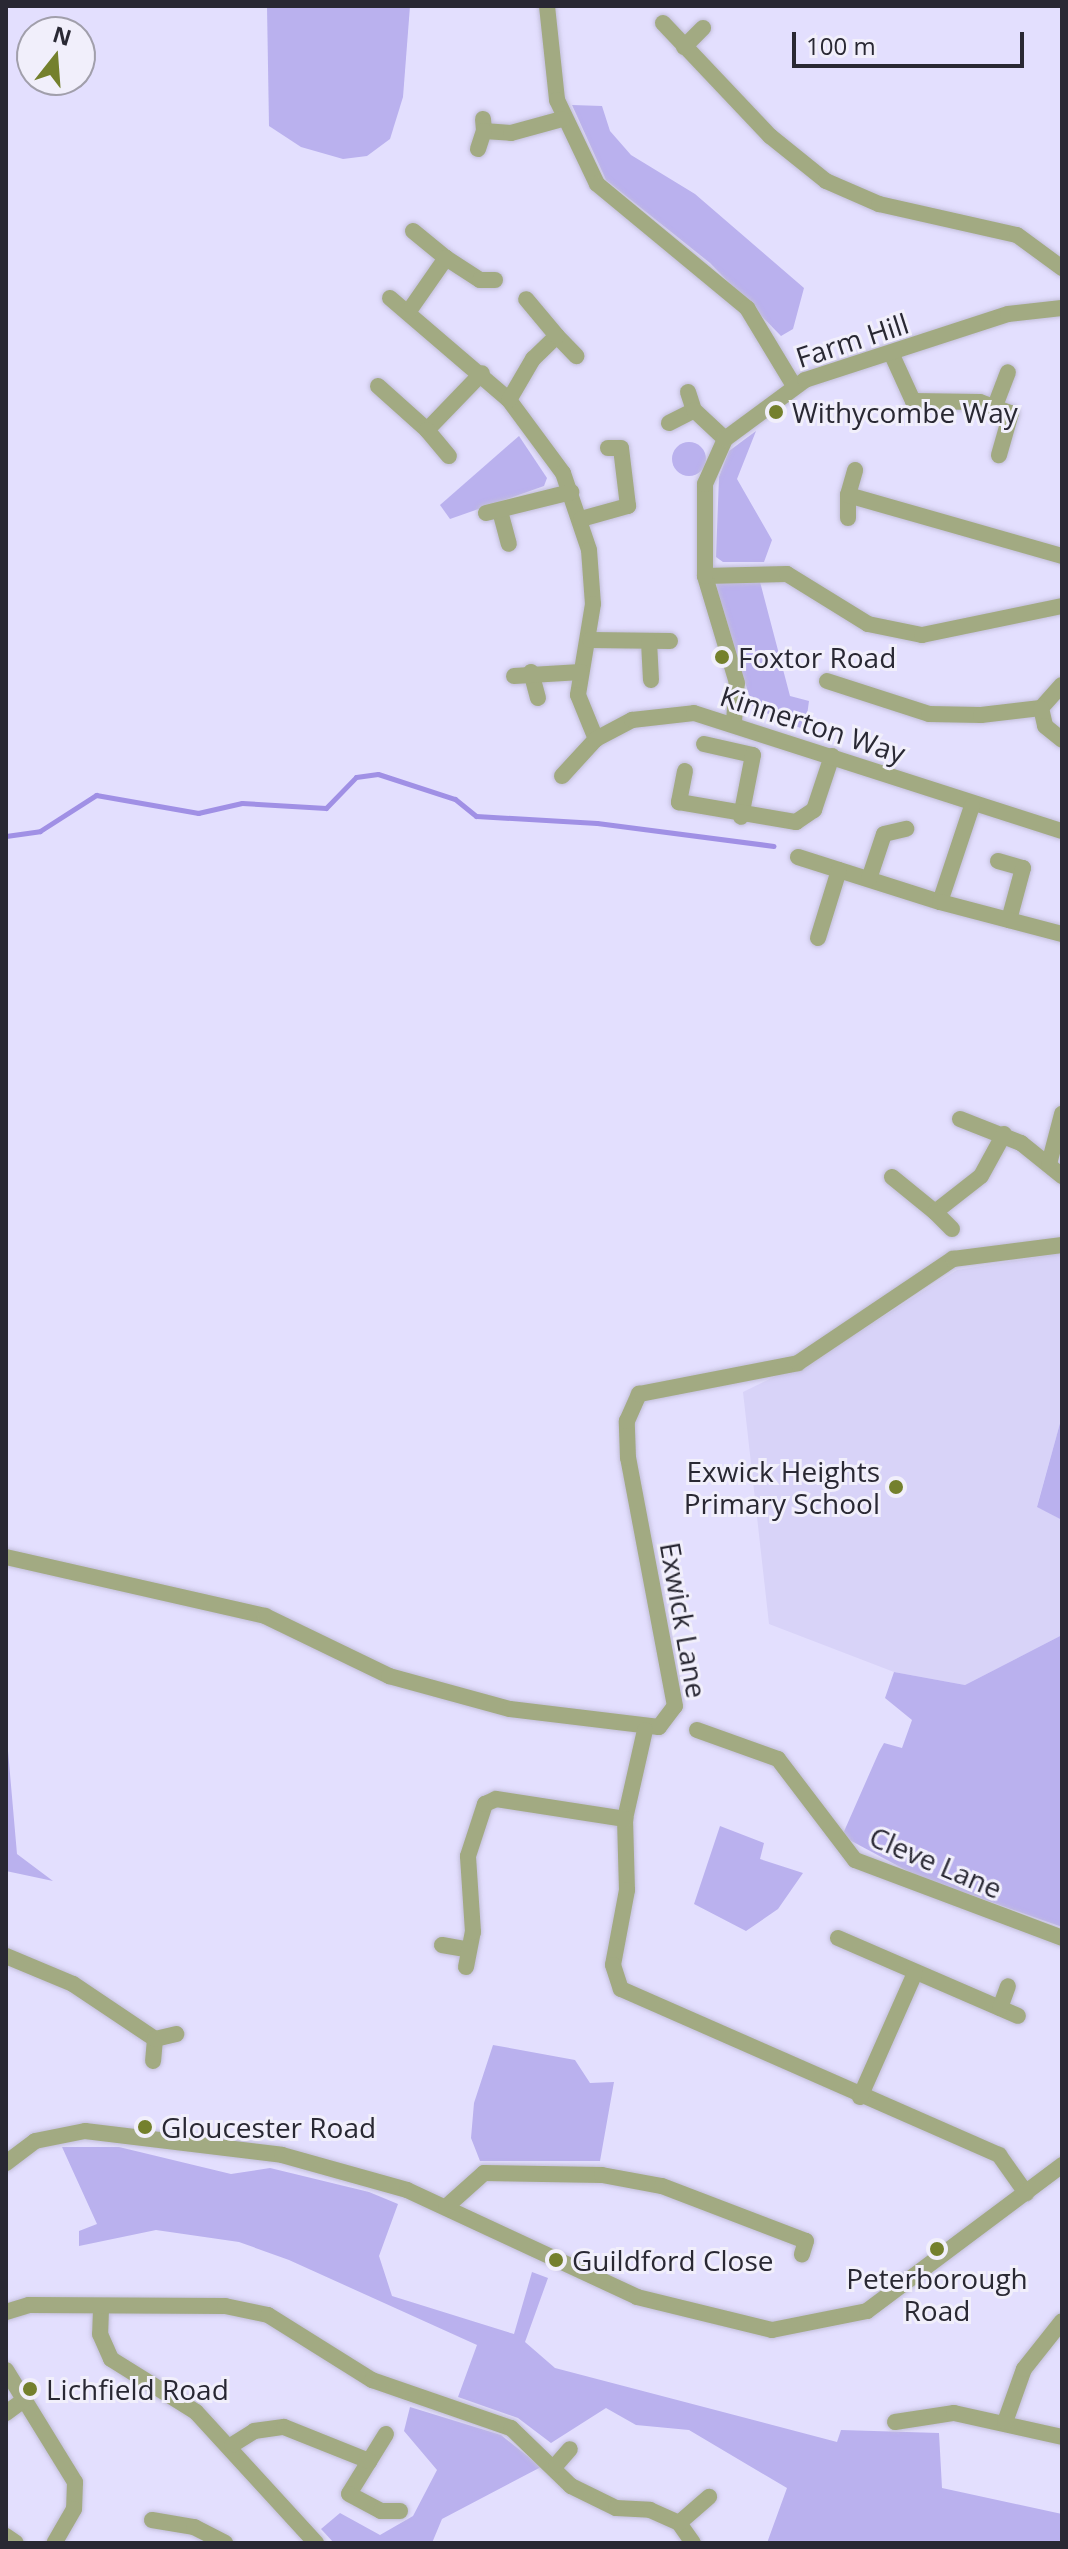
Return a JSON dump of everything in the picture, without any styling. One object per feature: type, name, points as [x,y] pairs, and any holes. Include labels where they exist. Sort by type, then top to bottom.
[{"type":"street","points":[[547,6],[562,119],[597,184],[747,308],[794,386]]},
{"type":"street","points":[[663,23],[770,136],[826,181],[889,207],[1017,235],[1062,268]]},
{"type":"street","points":[[684,47],[703,28]]},
{"type":"street","points":[[478,149],[484,125],[535,130],[562,119]]},
{"type":"street","points":[[413,231],[480,280],[495,280]]},
{"type":"street","points":[[409,311],[446,258]]},
{"type":"street","points":[[390,298],[482,373],[509,400],[549,448],[571,492],[581,519],[593,583],[590,640],[581,672],[580,712],[596,739]]},
{"type":"street","points":[[526,299],[576,356]]},
{"type":"street","name":"Farm Hill","points":[[734,722],[737,683],[705,576],[705,484],[725,439],[794,386],[1008,314],[1062,308]]},
{"type":"street","points":[[509,400],[533,359],[557,336]]},
{"type":"street","points":[[892,355],[913,401],[995,406],[1012,419],[999,455]]},
{"type":"street","points":[[995,406],[1008,372]]},
{"type":"street","points":[[427,430],[482,373]]},
{"type":"street","points":[[378,386],[427,430],[449,456]]},
{"type":"street","points":[[688,392],[694,410],[725,439]]},
{"type":"street","points":[[669,423],[694,410]]},
{"type":"street","points":[[581,519],[635,506],[614,448],[639,447]]},
{"type":"street","points":[[848,518],[848,495],[855,470]]},
{"type":"street","points":[[509,544],[493,512],[571,492]]},
{"type":"street","points":[[848,495],[1062,556]]},
{"type":"street","points":[[705,576],[787,574],[868,624],[922,635],[1062,606]]},
{"type":"street","points":[[590,640],[670,641]]},
{"type":"street","points":[[649,642],[651,680]]},
{"type":"street","points":[[514,676],[531,672],[581,672]]},
{"type":"street","points":[[531,672],[538,698]]},
{"type":"street","points":[[827,681],[929,714],[1041,708],[1062,685]]},
{"type":"street","points":[[1041,708],[1045,726],[1062,740]]},
{"type":"street","name":"Kinnerton Way","points":[[562,776],[596,739],[665,711],[734,722],[972,806],[1062,831]]},
{"type":"street","points":[[704,744],[753,755],[741,817]]},
{"type":"street","points":[[685,771],[679,802],[741,817],[805,821],[832,756]]},
{"type":"street","points":[[940,902],[972,806]]},
{"type":"street","points":[[869,879],[884,834],[906,829]]},
{"type":"street","points":[[798,857],[940,902],[1062,934]]},
{"type":"street","points":[[998,861],[1023,868],[1009,920]]},
{"type":"street","points":[[818,938],[839,870]]},
{"type":"street","points":[[960,1119],[1004,1134],[1056,1170],[1062,1114]]},
{"type":"street","points":[[935,1212],[981,1176],[1004,1134]]},
{"type":"street","points":[[892,1177],[952,1229]]},
{"type":"street","name":"Exwick Lane","points":[[645,1730],[668,1724],[675,1706],[628,1458],[627,1421],[639,1394],[798,1363],[953,1259],[1062,1245]]},
{"type":"street","points":[[6,1557],[265,1616],[389,1676],[510,1709],[645,1730],[625,1819],[627,1890],[613,1965],[621,1989],[860,2097],[999,2155],[1026,2193]]},
{"type":"street","name":"Cleve Lane","points":[[697,1730],[778,1759],[855,1860],[1062,1938]]},
{"type":"street","points":[[442,1945],[468,1959],[467,1870],[485,1804],[496,1799],[625,1819]]},
{"type":"street","points":[[838,1938],[863,1940],[915,1973],[1018,2016]]},
{"type":"street","points":[[6,1956],[73,1984],[155,2039],[176,2034]]},
{"type":"street","points":[[860,2097],[915,1973]]},
{"type":"street","points":[[1000,2008],[1008,1986]]},
{"type":"street","points":[[153,2061],[155,2039]]},
{"type":"street","points":[[6,2163],[35,2141],[85,2131],[245,2148],[335,2168],[446,2207],[637,2297],[735,2326],[796,2330],[867,2311],[1062,2165]]},
{"type":"street","points":[[446,2207],[484,2173],[602,2175],[662,2186],[808,2243]]},
{"type":"street","points":[[6,2312],[29,2305],[101,2309],[225,2306],[268,2315],[372,2380],[511,2428],[556,2465],[584,2494],[616,2508],[650,2510],[679,2523],[693,2543]]},
{"type":"street","points":[[101,2309],[100,2334],[111,2359],[172,2393],[232,2445],[316,2543]]},
{"type":"street","points":[[1005,2422],[1024,2369],[1062,2321]]},
{"type":"street","points":[[6,2370],[75,2482],[74,2509],[54,2543]]},
{"type":"street","points":[[6,2413],[25,2399]]},
{"type":"street","points":[[895,2422],[954,2413],[1062,2437]]},
{"type":"street","points":[[232,2445],[254,2431],[284,2427],[369,2461]]},
{"type":"street","points":[[386,2434],[349,2494],[381,2511],[400,2511]]},
{"type":"street","points":[[556,2465],[570,2449]]},
{"type":"street","points":[[650,2510],[654,2493]]},
{"type":"street","points":[[679,2523],[709,2497]]},
{"type":"street","points":[[152,2520],[225,2543]]},
{"type":"street","points":[[167,2543],[171,2525]]},
{"type":"street","points":[[6,2536],[16,2543]]},
{"type":"shaded area","points":[[267,6],[410,6],[403,97],[390,139],[367,156],[343,159],[301,147],[269,126]]},
{"type":"shaded area","points":[[572,105],[602,106],[610,131],[631,155],[695,194],[804,288],[793,329],[781,336],[710,263],[606,180]]},
{"type":"shaded area","points":[[756,431],[737,479],[772,540],[764,562],[723,562],[716,557],[719,477],[729,451]]},
{"type":"shaded area","points":[[519,436],[547,478],[544,486],[450,519],[440,505]]},
{"type":"shaded area","points":[[689,442],[701,447],[706,459],[701,471],[689,476],[677,471],[672,459],[677,447]]},
{"type":"shaded area","points":[[759,578],[790,696],[809,701],[805,730],[753,707],[717,596],[717,580]]},
{"type":"shaded area","name":"Exwick Heights Primary School","points":[[1062,1253],[1062,1416],[1037,1506],[1062,1520],[1062,1635],[965,1685],[894,1672],[769,1624],[743,1392],[830,1350],[957,1270]]},
{"type":"shaded area","points":[[1062,1416],[1062,1520],[1037,1507]]},
{"type":"shaded area","points":[[1062,1635],[1062,1927],[917,1876],[842,1836],[884,1743],[902,1748],[912,1720],[885,1698],[894,1672],[965,1685]]},
{"type":"shaded area","points":[[6,1728],[17,1854],[53,1881],[6,1871]]},
{"type":"shaded area","points":[[720,1826],[764,1843],[760,1859],[803,1873],[778,1909],[746,1931],[694,1904]]},
{"type":"shaded area","points":[[493,2045],[575,2060],[590,2083],[614,2082],[600,2161],[480,2161],[471,2138],[474,2103]]},
{"type":"shaded area","points":[[62,2147],[119,2147],[231,2174],[270,2168],[369,2192],[398,2204],[379,2256],[392,2296],[514,2334],[532,2272],[548,2278],[525,2342],[555,2368],[837,2442],[841,2430],[939,2433],[942,2488],[1062,2514],[1062,2543],[767,2543],[787,2488],[689,2430],[636,2425],[606,2408],[551,2443],[518,2418],[458,2397],[477,2345],[289,2260],[239,2242],[156,2230],[79,2246],[79,2231],[97,2224]]},
{"type":"shaded area","points":[[410,2407],[501,2435],[541,2467],[442,2519],[432,2543],[334,2543],[321,2529],[340,2513],[380,2535],[413,2516],[437,2470],[404,2431]]},
{"type":"waterway","points":[[6,836],[40,831],[96,795],[198,813],[242,803],[326,808],[356,777],[378,774],[455,799],[476,816],[597,823],[774,846]]},
{"type":"place","name":"Withycombe Way","points":[[776,412]]},
{"type":"place","name":"Foxtor Road","points":[[722,657]]},
{"type":"place","name":"Exwick Heights Primary School","points":[[896,1487]]},
{"type":"place","name":"Gloucester Road","points":[[145,2127]]},
{"type":"place","name":"Peterborough Road","points":[[937,2249]]},
{"type":"place","name":"Guildford Close","points":[[556,2260]]},
{"type":"place","name":"Lichfield Road","points":[[30,2389]]}]
